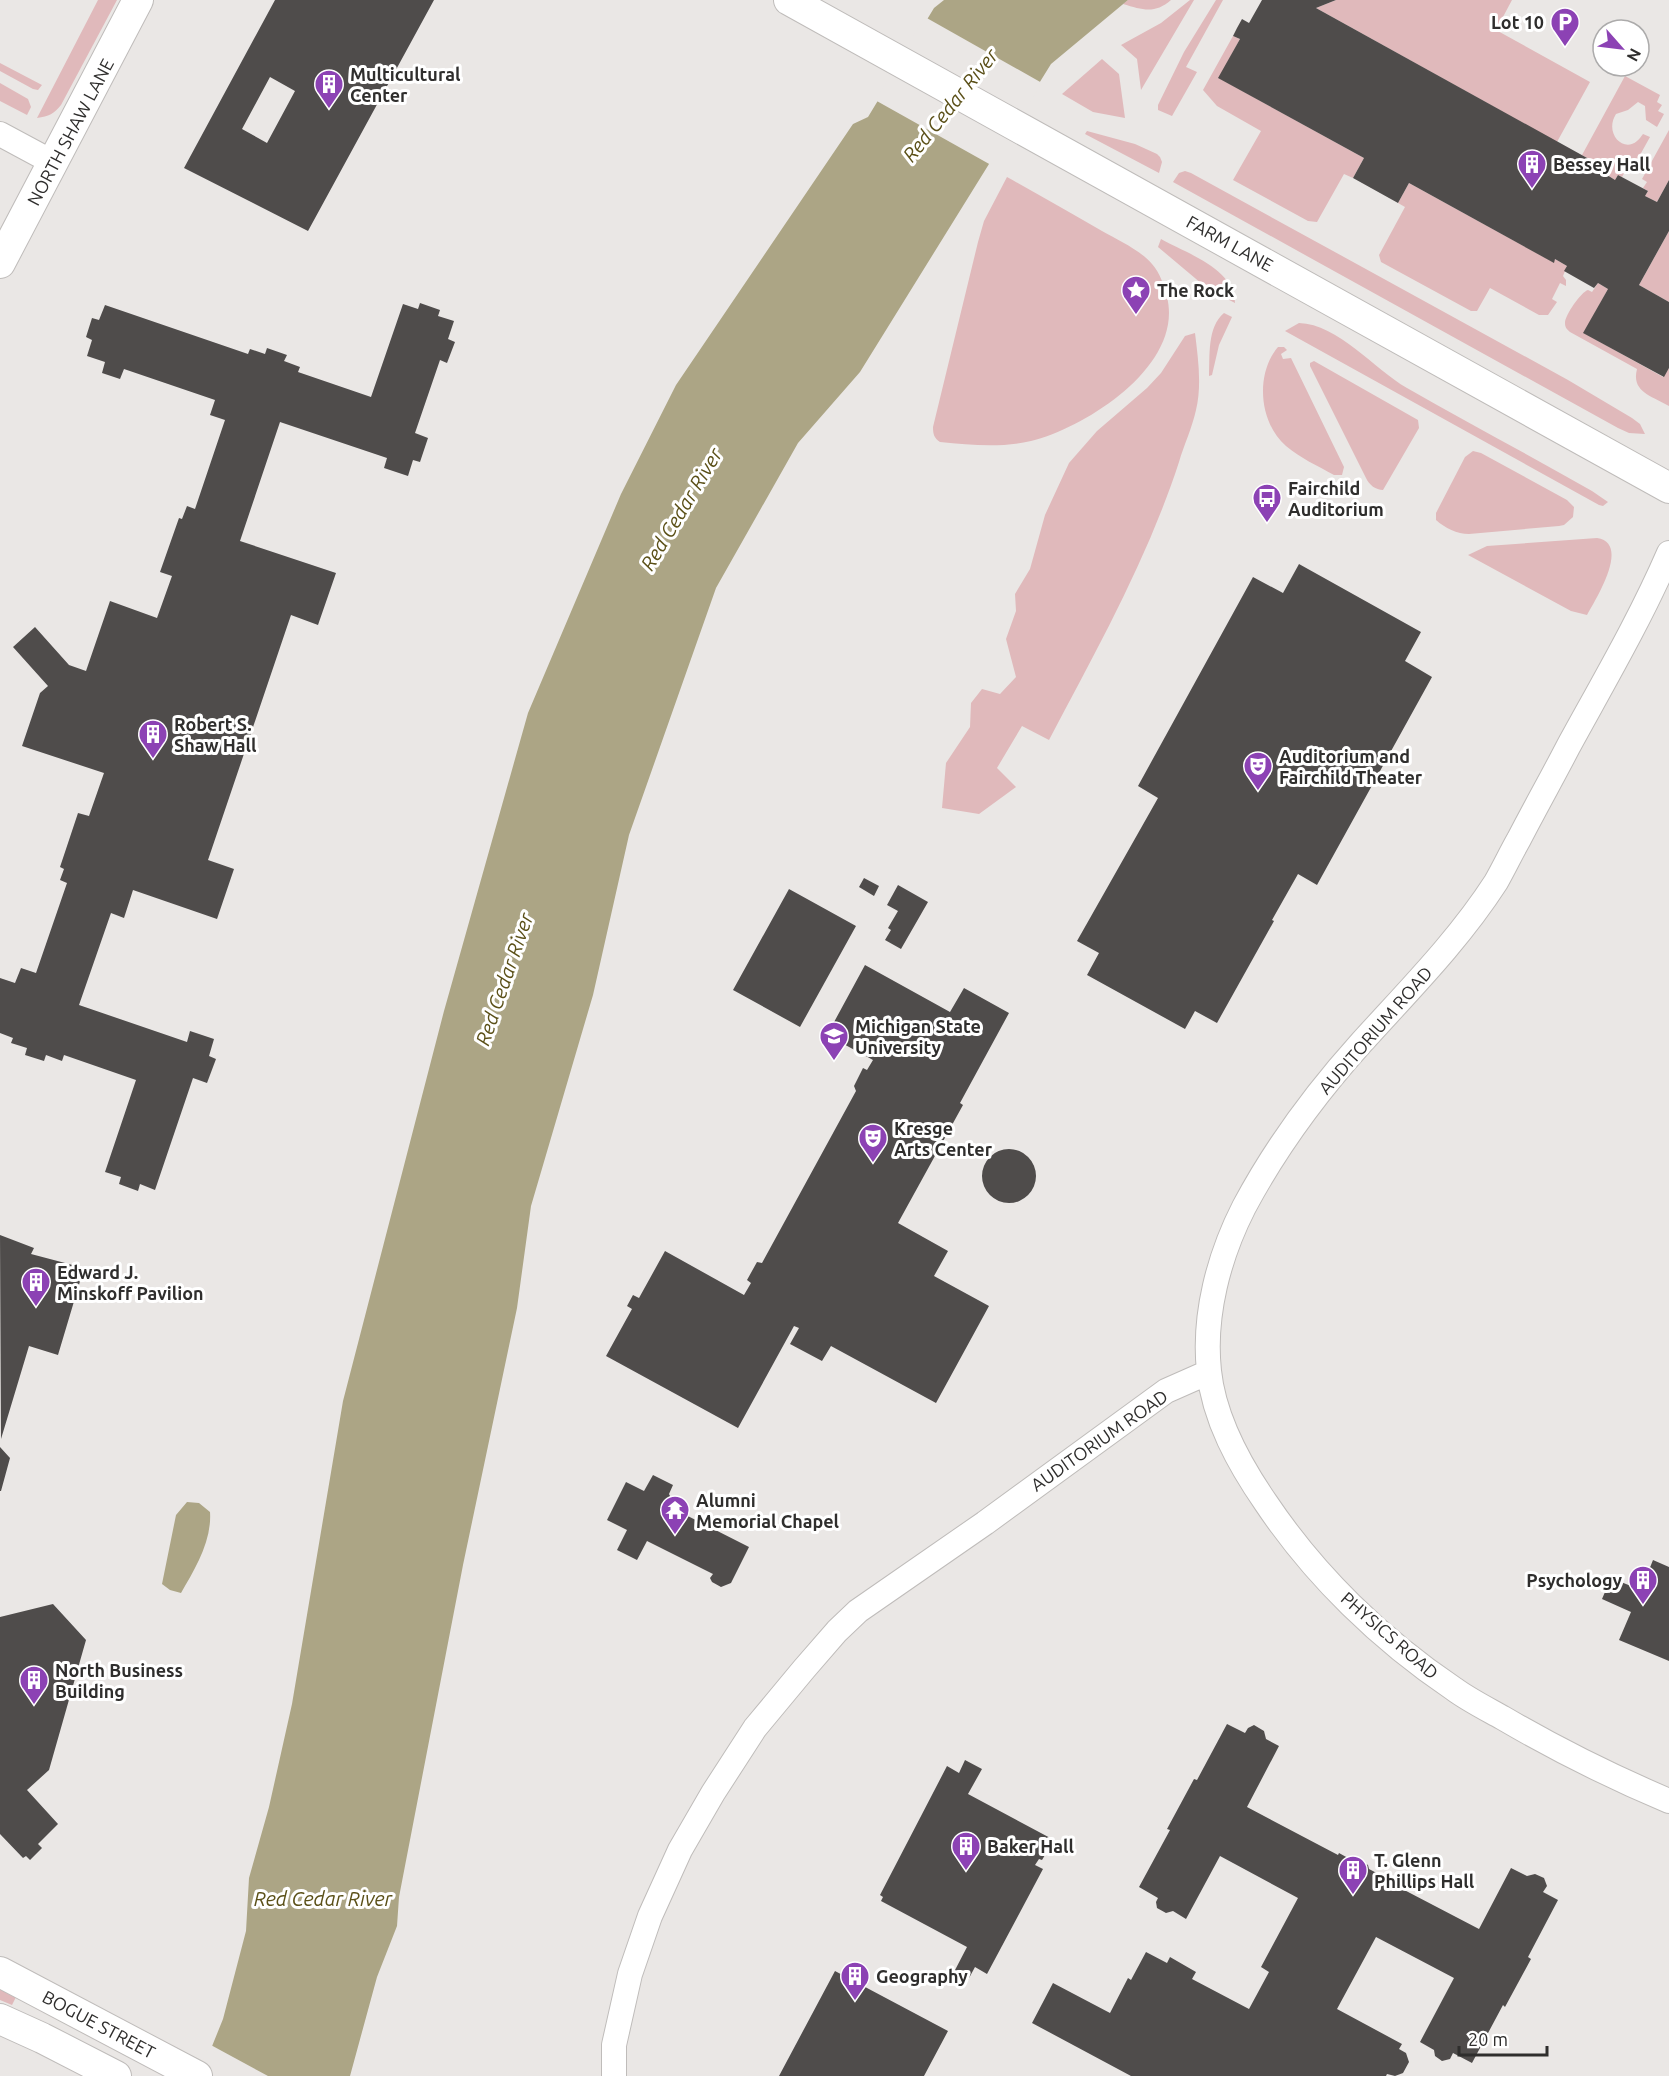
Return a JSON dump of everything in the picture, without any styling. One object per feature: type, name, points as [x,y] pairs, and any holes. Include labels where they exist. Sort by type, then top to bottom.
[{"type":"street","name":"NORTH SHAW LANE","points":[[0,263],[138,0]]},
{"type":"street","name":"FARM LANE","points":[[789,0],[1669,488]]},
{"type":"street","points":[[0,134],[54,163]]},
{"type":"street","name":"AUDITORIUM ROAD","points":[[614,2076],[614,2045],[630,1974],[650,1916],[680,1850],[755,1728],[804,1669],[858,1611],[986,1523],[1166,1391],[1209,1372],[1208,1337],[1214,1290],[1225,1249],[1254,1189],[1297,1122],[1324,1087],[1444,952],[1496,882],[1615,661],[1669,553]]},
{"type":"street","name":"PHYSICS ROAD","points":[[1209,1372],[1215,1404],[1232,1445],[1253,1484],[1282,1527],[1316,1568],[1357,1611],[1400,1648],[1455,1690],[1592,1766],[1669,1801]]},
{"type":"street","name":"BOGUE STREET","points":[[0,1972],[197,2076]]},
{"type":"street","name":"BOGUE STREET","points":[[0,2019],[116,2076]]},
{"type":"shaded area","points":[[98,0],[117,0],[61,105],[51,114],[37,118]]},
{"type":"shaded area","points":[[1128,0],[1171,0],[1160,7],[1148,10],[1123,4]]},
{"type":"shaded area","points":[[1190,0],[1194,0],[1141,90],[1137,59],[1121,45],[1161,23]]},
{"type":"shaded area","points":[[1216,0],[1223,0],[1186,67],[1197,72],[1172,116],[1158,110],[1158,105],[1184,52]]},
{"type":"shaded area","points":[[1336,0],[1512,0],[1496,30],[1590,82],[1557,142],[1316,8]]},
{"type":"shaded area","points":[[1233,36],[1240,39],[1219,78],[1364,158],[1353,178],[1344,174],[1317,222],[1308,221],[1233,180],[1261,131],[1217,106],[1203,90]]},
{"type":"shaded area","points":[[1102,59],[1119,74],[1125,118],[1093,112],[1062,94]]},
{"type":"shaded area","points":[[0,63],[42,85],[38,90],[33,89],[0,71]]},
{"type":"shaded area","points":[[1624,78],[1629,78],[1660,95],[1657,102],[1662,105],[1658,111],[1664,114],[1657,127],[1646,120],[1645,106],[1638,102],[1628,110],[1616,114],[1613,121],[1614,134],[1621,143],[1632,144],[1643,134],[1650,137],[1630,173],[1626,170],[1622,177],[1618,175],[1615,180],[1604,173],[1607,169],[1582,155]]},
{"type":"shaded area","points":[[0,83],[28,99],[31,107],[27,115],[0,101]]},
{"type":"shaded area","points":[[1669,130],[1669,180],[1657,202],[1645,196],[1648,191],[1643,188],[1647,182],[1642,179]]},
{"type":"shaded area","points":[[1087,131],[1135,144],[1157,154],[1162,162],[1159,173],[1085,134]]},
{"type":"shaded area","points":[[1185,171],[1568,380],[1632,418],[1640,424],[1645,434],[1629,433],[1618,428],[1173,182],[1179,173]]},
{"type":"shaded area","points":[[1007,177],[1147,259],[1157,271],[1163,284],[1167,297],[1168,322],[1161,346],[1146,369],[1103,407],[1078,422],[1054,434],[1008,445],[940,442],[934,436],[933,427],[978,242],[984,221]]},
{"type":"shaded area","points":[[1409,183],[1553,262],[1555,259],[1567,266],[1563,276],[1566,286],[1560,283],[1552,299],[1557,302],[1548,315],[1539,315],[1490,288],[1477,311],[1471,311],[1381,262],[1379,255],[1405,207],[1398,203]]},
{"type":"shaded area","points":[[1669,231],[1669,302],[1639,285]]},
{"type":"shaded area","points":[[1161,239],[1195,256],[1218,272],[1233,291],[1235,303],[1208,289],[1158,247]]},
{"type":"shaded area","points":[[1598,283],[1608,289],[1584,333],[1663,377],[1669,368],[1669,406],[1640,388],[1636,377],[1637,369],[1570,332],[1566,327],[1566,319],[1574,304],[1588,290],[1592,292]]},
{"type":"shaded area","points":[[1224,313],[1232,317],[1219,345],[1212,375],[1209,376],[1212,334]]},
{"type":"shaded area","points":[[1299,323],[1313,325],[1342,339],[1407,388],[1608,502],[1603,506],[1599,505],[1285,331]]},
{"type":"shaded area","points":[[1195,333],[1199,372],[1198,401],[1166,498],[1120,604],[1049,740],[1022,726],[997,768],[1016,787],[979,814],[942,808],[946,763],[970,727],[971,703],[982,689],[1000,694],[1016,677],[1006,639],[1016,611],[1015,594],[1030,569],[1045,515],[1069,463],[1097,431],[1161,373],[1185,336]]},
{"type":"shaded area","points":[[1278,347],[1284,347],[1287,350],[1281,354],[1283,359],[1291,358],[1344,467],[1342,475],[1334,475],[1291,450],[1270,425],[1263,398],[1263,384],[1271,358]]},
{"type":"shaded area","points":[[1314,361],[1418,420],[1419,428],[1383,490],[1375,488],[1367,481],[1310,366],[1310,363]]},
{"type":"shaded area","points":[[1473,451],[1481,453],[1567,500],[1574,507],[1573,517],[1564,525],[1559,526],[1469,534],[1456,532],[1443,526],[1436,520],[1436,513],[1465,457]]},
{"type":"shaded area","points":[[1597,538],[1607,542],[1611,550],[1611,560],[1603,585],[1587,615],[1571,611],[1468,555],[1487,546]]},
{"type":"shaded area","points":[[0,1989],[16,1997],[12,2005],[0,2000]]},
{"type":"water","name":"Red Cedar River","points":[[944,0],[1128,0],[1051,64],[860,372],[798,443],[716,588],[629,835],[593,995],[531,1206],[517,1308],[463,1565],[399,1897],[397,1926],[377,1977],[350,2076],[200,2076],[223,2019],[246,1931],[249,1878],[269,1807],[292,1704],[343,1401],[444,1011],[528,713],[621,494],[676,385],[853,124],[868,117],[934,8]]},
{"type":"water","points":[[187,1502],[199,1503],[210,1512],[210,1523],[202,1554],[181,1593],[170,1590],[162,1584],[176,1515]]},
{"type":"pier","points":[[925,17],[1042,83],[991,165],[875,100]]},
{"type":"pier","points":[[209,2044],[268,2076],[197,2076]]},
{"type":"building","name":"Multicultural Center","points":[[275,0],[434,0],[308,231],[184,168]],"holes":[[[270,77],[295,91],[267,143],[242,129]]]},
{"type":"building","name":"Bessey Hall","points":[[1262,0],[1336,0],[1316,8],[1607,169],[1604,173],[1615,180],[1618,175],[1648,191],[1645,196],[1657,202],[1669,180],[1669,231],[1639,285],[1669,302],[1669,368],[1664,377],[1583,333],[1608,289],[1598,283],[1594,288],[1564,271],[1567,266],[1555,259],[1554,263],[1409,183],[1398,203],[1353,178],[1364,158],[1218,78],[1240,39],[1233,36],[1242,19],[1249,23]]},
{"type":"building","name":"Robert S. Shaw Hall","points":[[420,303],[440,310],[438,316],[454,321],[448,339],[455,342],[447,363],[440,360],[415,433],[428,438],[420,462],[413,460],[408,476],[384,468],[387,458],[280,422],[240,541],[336,573],[318,625],[291,615],[208,860],[234,869],[217,919],[133,890],[124,918],[111,913],[79,1005],[187,1042],[190,1031],[214,1039],[209,1056],[216,1059],[207,1083],[193,1078],[155,1190],[140,1184],[138,1191],[119,1184],[121,1177],[105,1172],[136,1080],[64,1055],[62,1061],[46,1055],[44,1061],[25,1055],[27,1048],[11,1043],[13,1038],[0,1033],[0,978],[15,983],[21,968],[36,973],[67,883],[60,880],[64,869],[60,867],[78,813],[89,816],[104,773],[22,746],[40,693],[48,686],[13,647],[35,627],[69,665],[86,671],[110,601],[157,618],[172,576],[160,572],[179,518],[182,519],[187,506],[195,509],[225,420],[210,415],[215,400],[124,369],[120,379],[102,373],[105,362],[87,356],[92,340],[86,337],[92,318],[99,320],[105,305],[248,354],[250,349],[265,354],[267,348],[287,355],[284,361],[300,367],[298,372],[371,397],[403,304],[418,309]]},
{"type":"building","name":"Auditorium and Fairchild Theater","points":[[1299,564],[1421,632],[1405,661],[1432,677],[1317,885],[1298,874],[1217,1023],[1195,1011],[1185,1029],[1087,975],[1099,953],[1077,941],[1158,798],[1138,786],[1253,577],[1283,593]]},
{"type":"building","points":[[864,878],[879,886],[874,896],[859,887]]},
{"type":"building","points":[[898,885],[928,902],[901,949],[885,940],[891,930],[888,928],[898,911],[887,905]]},
{"type":"building","points":[[789,889],[856,926],[800,1027],[733,990]]},
{"type":"building","name":"Kresge Arts Center","points":[[865,965],[950,1012],[964,988],[1009,1013],[960,1103],[963,1105],[898,1223],[948,1251],[934,1276],[989,1306],[936,1403],[831,1346],[822,1361],[790,1344],[799,1328],[794,1326],[738,1428],[606,1356],[632,1309],[627,1306],[633,1295],[639,1298],[665,1251],[744,1295],[751,1283],[747,1280],[757,1262],[762,1263],[856,1091],[854,1086],[863,1068],[867,1070],[873,1060],[827,1035]]},
{"type":"building","points":[[1004,1149],[1014,1149],[1028,1157],[1034,1166],[1036,1176],[1034,1186],[1028,1195],[1014,1203],[1004,1203],[987,1191],[982,1181],[982,1171],[994,1154]]},
{"type":"building","name":"Edward J. Minskoff Pavilion","points":[[0,1235],[34,1248],[31,1254],[84,1268],[58,1355],[29,1346],[1,1439]]},
{"type":"building","points":[[0,1447],[10,1458],[1,1491],[0,1491]]},
{"type":"building","name":"Alumni Memorial Chapel","points":[[653,1475],[673,1485],[669,1494],[673,1502],[670,1507],[749,1547],[731,1583],[721,1587],[712,1582],[710,1578],[713,1574],[647,1541],[637,1560],[617,1550],[627,1530],[607,1520],[626,1482],[644,1491]]},
{"type":"building","name":"Psychology","points":[[1653,1560],[1669,1567],[1669,1661],[1619,1640],[1631,1612],[1602,1599],[1611,1578],[1641,1590]]},
{"type":"building","name":"North Business Building","points":[[53,1604],[86,1640],[49,1770],[27,1790],[58,1824],[38,1844],[42,1848],[30,1860],[26,1856],[23,1858],[0,1834],[0,1617]]},
{"type":"building","name":"T. Glenn Phillips Hall","points":[[1227,1724],[1245,1733],[1254,1725],[1264,1731],[1266,1739],[1279,1746],[1247,1807],[1338,1855],[1339,1853],[1357,1863],[1361,1861],[1368,1865],[1369,1869],[1388,1879],[1387,1881],[1479,1929],[1511,1868],[1527,1876],[1535,1874],[1544,1878],[1547,1886],[1543,1892],[1558,1900],[1528,1957],[1531,1959],[1472,2063],[1453,2053],[1450,2059],[1442,2061],[1435,2056],[1434,2050],[1420,2042],[1454,1978],[1376,1937],[1337,2009],[1402,2044],[1399,2049],[1406,2053],[1409,2062],[1403,2073],[1395,2076],[1387,2074],[1386,2076],[1131,2076],[1032,2023],[1053,1983],[1110,2013],[1128,1978],[1131,1980],[1146,1952],[1167,1963],[1170,1957],[1196,1972],[1192,1979],[1249,2009],[1269,1972],[1261,1967],[1298,1898],[1220,1856],[1186,1919],[1173,1911],[1166,1913],[1157,1908],[1158,1898],[1139,1887],[1170,1830],[1167,1829]]},
{"type":"building","name":"Baker Hall","points":[[965,1760],[982,1769],[968,1794],[1054,1840],[1042,1860],[1039,1859],[1035,1865],[1043,1869],[987,1974],[975,1967],[968,1980],[954,1972],[967,1947],[881,1901],[883,1897],[880,1895],[947,1766],[959,1773]]},
{"type":"building","name":"Geography","points":[[835,1971],[948,2031],[924,2076],[779,2076]]},
{"type":"place","name":"Lot 10","points":[[1565,48]]},
{"type":"place","name":"Multicultural Center","points":[[329,110]]},
{"type":"place","name":"Bessey Hall","points":[[1532,190]]},
{"type":"place","name":"The Rock","points":[[1136,316]]},
{"type":"place","name":"Fairchild Auditorium","points":[[1267,524]]},
{"type":"place","name":"Robert S. Shaw Hall","points":[[153,760]]},
{"type":"place","name":"Auditorium and Fairchild Theater","points":[[1258,792]]},
{"type":"place","name":"Michigan State University","points":[[834,1062]]},
{"type":"place","name":"Kresge Arts Center","points":[[873,1164]]},
{"type":"place","name":"Edward J. Minskoff Pavilion","points":[[36,1308]]},
{"type":"place","name":"Alumni Memorial Chapel","points":[[675,1536]]},
{"type":"place","name":"Psychology","points":[[1643,1606]]},
{"type":"place","name":"North Business Building","points":[[34,1706]]},
{"type":"place","name":"Baker Hall","points":[[966,1872]]},
{"type":"place","name":"T. Glenn Phillips Hall","points":[[1353,1896]]},
{"type":"place","name":"Geography","points":[[855,2002]]}]
